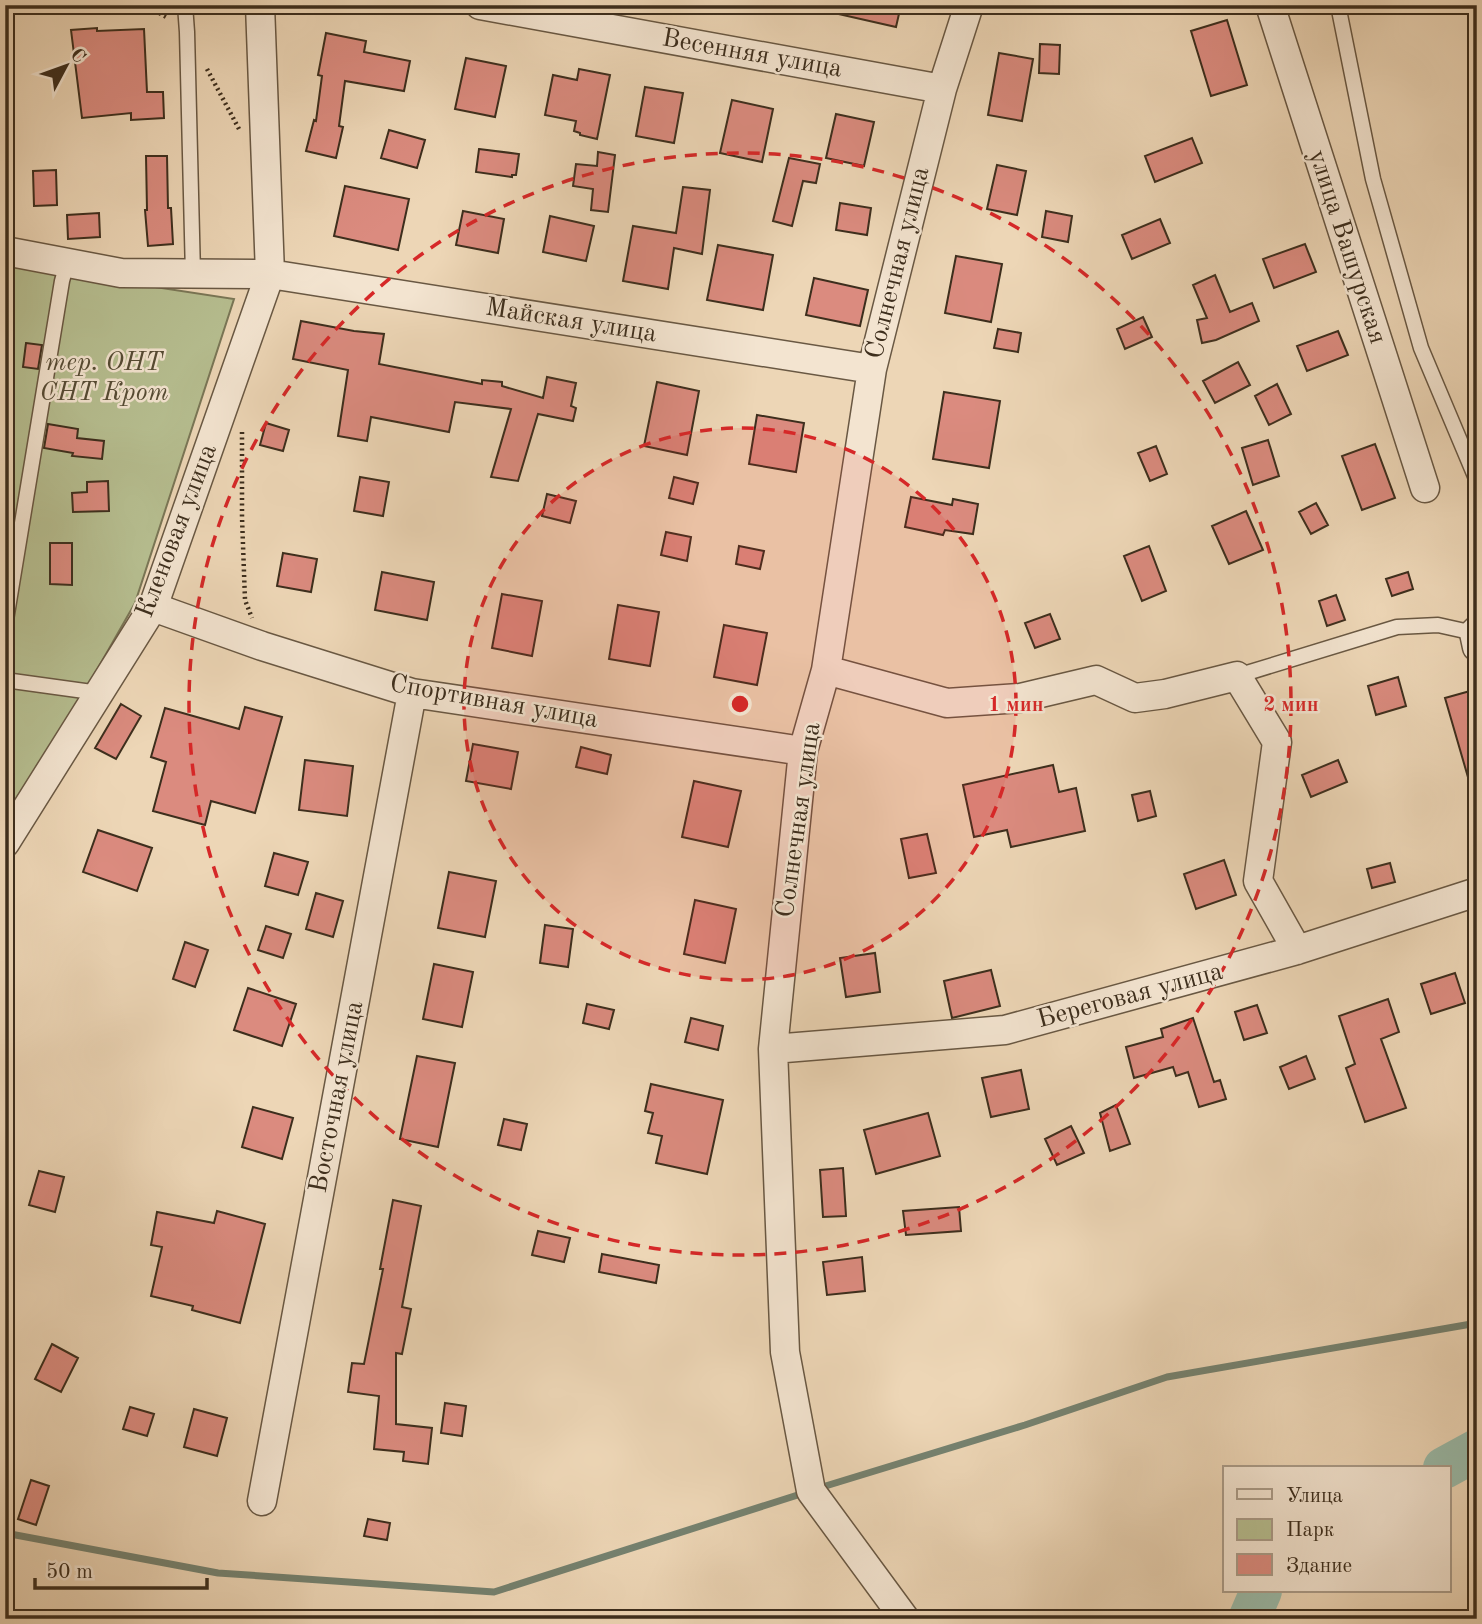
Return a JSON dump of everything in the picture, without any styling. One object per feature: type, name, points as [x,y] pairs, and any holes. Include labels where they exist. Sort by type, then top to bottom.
[{"type":"street","points":[[260,5],[270,274]]},
{"type":"street","name":"Весенняя улица","points":[[480,5],[942,89]]},
{"type":"street","name":"Солнечная улица","points":[[905,1619],[811,1491],[785,1352],[773,1049],[803,751],[826,670],[872,369],[942,89],[969,5]]},
{"type":"street","name":"улица Вашурская","points":[[1270,5],[1425,488]]},
{"type":"street","name":"Майская улица","points":[[5,251],[121,274],[270,274],[872,369]]},
{"type":"street","name":"Кленовая улица","points":[[5,843],[153,607],[270,274]]},
{"type":"street","name":"Спортивная улица","points":[[153,607],[262,646],[412,693],[803,751]]},
{"type":"street","points":[[826,670],[947,703],[1020,698],[1096,680],[1135,698],[1165,694],[1237,676],[1277,742],[1258,881],[1297,950]]},
{"type":"street","name":"Восточная улица","points":[[262,1501],[412,693]]},
{"type":"street","name":"Береговая улица","points":[[773,1049],[1005,1030],[1297,950],[1477,892]]},
{"type":"lane","points":[[185,5],[193,275]]},
{"type":"lane","points":[[1338,5],[1373,179],[1421,348],[1477,481]]},
{"type":"lane","points":[[5,626],[67,263]]},
{"type":"lane","points":[[1237,676],[1397,627],[1438,625],[1476,636]]},
{"type":"lane","points":[[5,680],[99,693]]},
{"type":"path","points":[[145,5],[166,16],[187,32]]},
{"type":"path","points":[[207,69],[240,130]]},
{"type":"path","points":[[242,427],[246,600],[262,646]]},
{"type":"green space","name":"тер. ОНТ СНТ Крот","points":[[5,261],[24,267],[234,299],[135,603],[5,827]]},
{"type":"building","points":[[835,5],[901,5],[896,27],[834,13]]},
{"type":"building","points":[[1227,20],[1247,85],[1211,96],[1191,31]]},
{"type":"building","points":[[97,28],[97,31],[144,29],[147,92],[163,92],[164,118],[131,120],[131,113],[82,118],[71,30]]},
{"type":"building","points":[[326,33],[366,41],[364,52],[410,61],[404,91],[345,81],[339,126],[343,127],[336,158],[306,151],[314,120],[316,121],[322,76],[318,75]]},
{"type":"building","points":[[1040,44],[1060,45],[1059,74],[1039,73]]},
{"type":"building","points":[[999,53],[1033,59],[1022,121],[988,115]]},
{"type":"building","points":[[466,58],[506,66],[495,117],[455,109]]},
{"type":"building","points":[[579,69],[610,75],[597,139],[574,131],[576,121],[545,115],[553,75],[577,80]]},
{"type":"building","points":[[645,87],[683,93],[674,143],[636,136]]},
{"type":"building","points":[[732,100],[773,109],[762,162],[720,153]]},
{"type":"building","points":[[836,114],[874,122],[864,166],[826,158]]},
{"type":"building","points":[[389,130],[425,140],[417,168],[381,158]]},
{"type":"building","points":[[1192,138],[1202,163],[1155,182],[1145,156]]},
{"type":"building","points":[[479,149],[519,154],[516,175],[512,177],[476,172]]},
{"type":"building","points":[[598,152],[615,155],[608,212],[591,210],[593,189],[573,186],[576,164],[597,166]]},
{"type":"building","points":[[146,156],[167,156],[168,208],[171,208],[173,244],[148,246],[145,210]]},
{"type":"building","points":[[789,158],[820,164],[816,183],[803,181],[792,226],[773,221]]},
{"type":"building","points":[[997,165],[1026,171],[1017,215],[987,209]]},
{"type":"building","points":[[56,170],[57,205],[34,206],[33,171]]},
{"type":"building","points":[[345,186],[409,199],[398,250],[334,236]]},
{"type":"building","points":[[683,187],[710,190],[702,254],[674,248],[668,289],[623,281],[633,226],[676,233]]},
{"type":"building","points":[[840,203],[871,208],[867,235],[836,230]]},
{"type":"building","points":[[463,211],[504,219],[498,253],[456,245]]},
{"type":"building","points":[[1046,211],[1072,216],[1068,242],[1042,237]]},
{"type":"building","points":[[99,213],[100,237],[68,239],[67,215]]},
{"type":"building","points":[[550,216],[594,226],[586,261],[543,252]]},
{"type":"building","points":[[1160,219],[1170,243],[1132,259],[1122,235]]},
{"type":"building","points":[[1305,244],[1316,272],[1274,288],[1263,259]]},
{"type":"building","points":[[718,245],[773,255],[763,310],[707,300]]},
{"type":"building","points":[[956,256],[1002,264],[991,322],[945,313]]},
{"type":"building","points":[[1215,275],[1230,312],[1252,303],[1259,321],[1216,340],[1202,343],[1197,320],[1207,318],[1193,285]]},
{"type":"building","points":[[814,278],[868,290],[860,326],[806,315]]},
{"type":"building","points":[[1143,317],[1152,337],[1125,349],[1117,329]]},
{"type":"building","points":[[301,321],[384,334],[379,364],[482,384],[482,380],[502,382],[502,386],[543,398],[547,377],[576,383],[571,406],[576,408],[573,421],[538,414],[518,481],[491,477],[511,409],[455,402],[449,432],[371,417],[367,441],[338,436],[348,370],[293,359]]},
{"type":"building","points":[[998,329],[1021,333],[1018,352],[994,348]]},
{"type":"building","points":[[1338,331],[1348,355],[1307,371],[1297,346]]},
{"type":"building","points":[[26,343],[42,345],[38,369],[23,367]]},
{"type":"building","points":[[1238,362],[1250,385],[1215,403],[1203,381]]},
{"type":"building","points":[[657,382],[699,391],[687,455],[644,446]]},
{"type":"building","points":[[1277,384],[1291,414],[1269,425],[1255,396]]},
{"type":"building","points":[[944,392],[1000,401],[989,468],[933,459]]},
{"type":"building","points":[[757,415],[804,423],[796,472],[749,464]]},
{"type":"building","points":[[266,423],[289,430],[283,451],[260,445]]},
{"type":"building","points":[[48,424],[78,429],[77,438],[104,441],[102,459],[72,456],[73,453],[44,448]]},
{"type":"building","points":[[1268,440],[1279,476],[1253,485],[1242,448]]},
{"type":"building","points":[[1375,444],[1395,498],[1362,510],[1342,456]]},
{"type":"building","points":[[1156,446],[1167,474],[1150,481],[1138,453]]},
{"type":"building","points":[[360,477],[389,482],[383,516],[354,511]]},
{"type":"building","points":[[674,477],[698,483],[693,504],[669,498]]},
{"type":"building","points":[[108,481],[109,511],[73,512],[72,493],[87,492],[87,482]]},
{"type":"building","points":[[547,494],[576,501],[570,523],[542,516]]},
{"type":"building","points":[[911,497],[952,505],[953,499],[978,504],[973,534],[945,530],[943,535],[905,527]]},
{"type":"building","points":[[1316,503],[1328,525],[1311,534],[1299,512]]},
{"type":"building","points":[[1246,511],[1263,550],[1229,564],[1212,526]]},
{"type":"building","points":[[666,532],[691,537],[687,561],[661,555]]},
{"type":"building","points":[[50,543],[72,543],[72,585],[50,584]]},
{"type":"building","points":[[739,546],[764,551],[760,569],[736,564]]},
{"type":"building","points":[[1149,546],[1166,591],[1142,601],[1124,556]]},
{"type":"building","points":[[283,553],[317,559],[311,592],[277,586]]},
{"type":"building","points":[[382,572],[434,582],[427,620],[375,610]]},
{"type":"building","points":[[1408,572],[1413,589],[1392,596],[1386,579]]},
{"type":"building","points":[[502,594],[542,601],[532,656],[492,648]]},
{"type":"building","points":[[1336,595],[1345,620],[1327,626],[1319,601]]},
{"type":"building","points":[[618,605],[659,612],[650,666],[609,659]]},
{"type":"building","points":[[1050,614],[1060,639],[1035,648],[1025,623]]},
{"type":"building","points":[[724,625],[767,633],[757,685],[714,677]]},
{"type":"building","points":[[1398,677],[1406,706],[1376,715],[1368,686]]},
{"type":"building","points":[[1470,691],[1477,716],[1477,790],[1472,791],[1445,698]]},
{"type":"building","points":[[121,704],[141,716],[116,759],[95,748]]},
{"type":"building","points":[[245,707],[282,717],[255,813],[211,801],[205,825],[153,811],[166,762],[151,757],[165,708],[239,729]]},
{"type":"building","points":[[473,744],[518,752],[511,789],[466,781]]},
{"type":"building","points":[[581,747],[611,755],[607,774],[576,767]]},
{"type":"building","points":[[305,760],[353,766],[347,816],[299,810]]},
{"type":"building","points":[[1338,760],[1347,782],[1311,797],[1302,775]]},
{"type":"building","points":[[1053,765],[1059,792],[1076,788],[1085,831],[1011,847],[1007,830],[974,837],[963,785]]},
{"type":"building","points":[[694,781],[741,791],[728,847],[682,837]]},
{"type":"building","points":[[1150,791],[1156,816],[1138,821],[1132,795]]},
{"type":"building","points":[[98,830],[152,848],[137,891],[83,872]]},
{"type":"building","points":[[927,834],[936,873],[909,878],[901,839]]},
{"type":"building","points":[[274,853],[308,862],[298,895],[265,886]]},
{"type":"building","points":[[1224,860],[1236,895],[1196,909],[1184,874]]},
{"type":"building","points":[[1390,863],[1395,882],[1372,888],[1367,869]]},
{"type":"building","points":[[449,872],[496,881],[485,937],[438,928]]},
{"type":"building","points":[[316,893],[343,901],[333,937],[306,929]]},
{"type":"building","points":[[695,900],[736,909],[725,963],[684,954]]},
{"type":"building","points":[[545,925],[573,929],[568,967],[540,963]]},
{"type":"building","points":[[266,926],[291,934],[283,958],[258,950]]},
{"type":"building","points":[[185,942],[208,950],[195,987],[173,979]]},
{"type":"building","points":[[875,953],[880,992],[846,997],[840,958]]},
{"type":"building","points":[[434,964],[473,972],[462,1027],[423,1019]]},
{"type":"building","points":[[991,970],[1000,1006],[952,1018],[944,981]]},
{"type":"building","points":[[1455,973],[1465,1003],[1431,1014],[1421,984]]},
{"type":"building","points":[[248,988],[296,1004],[282,1046],[234,1030]]},
{"type":"building","points":[[1388,999],[1399,1032],[1381,1039],[1406,1108],[1365,1122],[1346,1068],[1355,1064],[1339,1016]]},
{"type":"building","points":[[587,1004],[614,1010],[609,1029],[583,1023]]},
{"type":"building","points":[[1257,1005],[1267,1033],[1244,1040],[1235,1012]]},
{"type":"building","points":[[691,1018],[723,1026],[718,1050],[685,1042]]},
{"type":"building","points":[[1193,1018],[1214,1082],[1220,1080],[1226,1099],[1199,1107],[1188,1072],[1176,1076],[1173,1067],[1134,1078],[1126,1047],[1163,1037],[1161,1029]]},
{"type":"building","points":[[417,1056],[455,1063],[438,1147],[400,1139]]},
{"type":"building","points":[[1306,1056],[1315,1079],[1289,1089],[1280,1067]]},
{"type":"building","points":[[1021,1070],[1029,1109],[991,1117],[982,1078]]},
{"type":"building","points":[[651,1084],[723,1100],[707,1174],[656,1163],[662,1136],[648,1133],[653,1113],[645,1111]]},
{"type":"building","points":[[1116,1105],[1130,1144],[1110,1151],[1100,1113]]},
{"type":"building","points":[[253,1107],[293,1118],[282,1159],[242,1147]]},
{"type":"building","points":[[928,1113],[940,1156],[876,1174],[864,1130]]},
{"type":"building","points":[[504,1119],[527,1124],[521,1150],[498,1145]]},
{"type":"building","points":[[1071,1126],[1084,1153],[1057,1165],[1045,1139]]},
{"type":"building","points":[[843,1168],[846,1216],[823,1217],[820,1170]]},
{"type":"building","points":[[39,1171],[64,1177],[55,1212],[29,1205]]},
{"type":"building","points":[[393,1200],[421,1206],[402,1307],[411,1309],[402,1354],[396,1353],[396,1424],[432,1428],[428,1464],[403,1461],[404,1452],[374,1449],[379,1396],[348,1392],[352,1363],[364,1364],[383,1269],[380,1269]]},
{"type":"building","points":[[959,1207],[961,1231],[906,1235],[903,1211]]},
{"type":"building","points":[[217,1211],[265,1224],[240,1323],[192,1310],[193,1306],[151,1296],[162,1247],[151,1245],[157,1212],[214,1223]]},
{"type":"building","points":[[538,1231],[570,1238],[564,1262],[532,1255]]},
{"type":"building","points":[[602,1254],[659,1265],[656,1283],[599,1272]]},
{"type":"building","points":[[862,1257],[865,1291],[827,1295],[823,1262]]},
{"type":"building","points":[[52,1344],[78,1358],[61,1392],[35,1379]]},
{"type":"building","points":[[445,1403],[466,1406],[462,1436],[441,1433]]},
{"type":"building","points":[[130,1407],[154,1414],[147,1436],[123,1429]]},
{"type":"building","points":[[194,1409],[227,1418],[217,1456],[184,1447]]},
{"type":"building","points":[[31,1480],[49,1486],[36,1525],[18,1519]]},
{"type":"building","points":[[368,1519],[390,1523],[387,1540],[364,1536]]},
{"type":"waterway","points":[[819,1488],[1025,1425],[1167,1377],[1477,1323]]},
{"type":"waterway","points":[[1448,1466],[1477,1450]]},
{"type":"waterway","points":[[5,1533],[218,1573],[494,1592],[804,1493]]},
{"type":"waterway","points":[[1249,1619],[1261,1592]]}]
